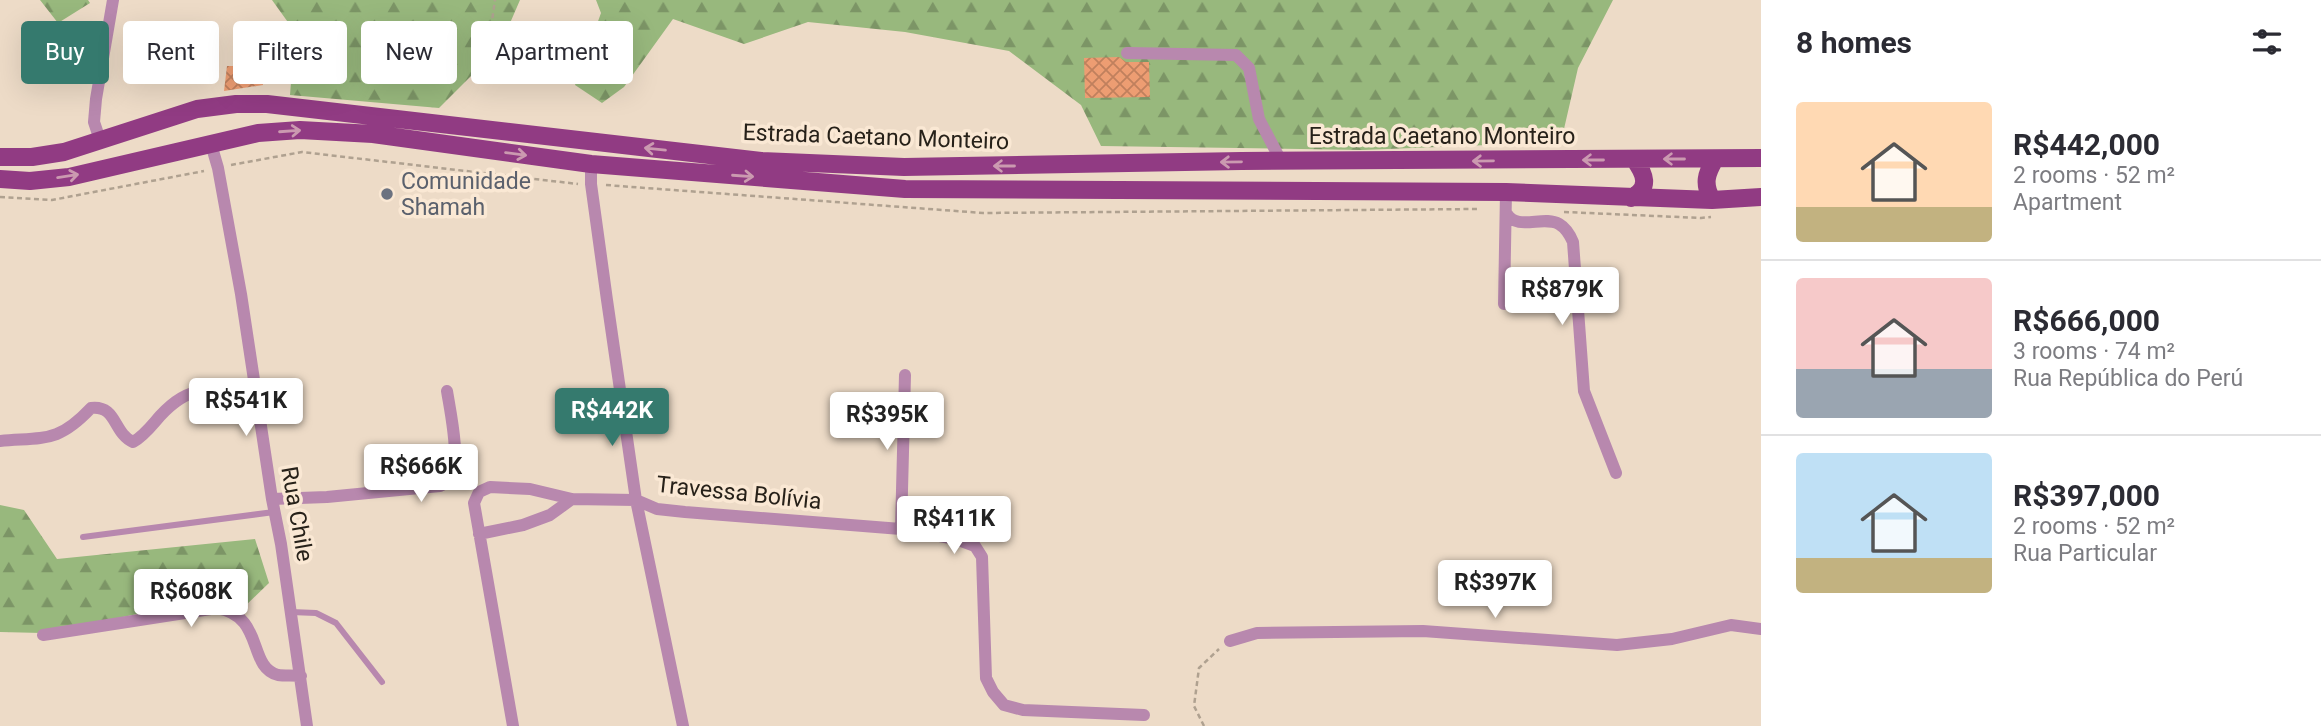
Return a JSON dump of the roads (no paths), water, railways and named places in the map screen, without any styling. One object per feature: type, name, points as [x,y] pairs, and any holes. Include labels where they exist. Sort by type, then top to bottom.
[{"type":"main road","name":"Estrada Caetano Monteiro","points":[[0,157],[32,157],[64,152],[197,109],[236,104],[267,104],[761,161],[904,167],[1761,158]]},
{"type":"main road","name":"Estrada Caetano Monteiro","points":[[0,179],[30,181],[69,177],[258,133],[300,130],[337,131],[591,164],[905,189],[1506,192],[1712,200],[1761,197]]},
{"type":"main road","points":[[1631,198],[1641,191],[1645,180],[1634,159]]},
{"type":"main road","points":[[1712,200],[1706,178],[1715,159]]},
{"type":"street","points":[[100,140],[94,122],[96,99],[113,0]]},
{"type":"street","points":[[1127,53],[1236,55],[1249,68],[1259,119],[1281,161]]},
{"type":"street","name":"Rua Chile","points":[[211,144],[218,168],[241,294],[292,612],[307,726]]},
{"type":"street","points":[[591,164],[591,184],[636,500],[683,726]]},
{"type":"street","points":[[1504,304],[1506,192]]},
{"type":"street","points":[[1507,214],[1508,218],[1516,222],[1553,222],[1561,225],[1573,242],[1584,391],[1616,473]]},
{"type":"street","points":[[901,529],[905,375]]},
{"type":"street","points":[[273,505],[440,486],[450,480],[454,468],[454,440],[447,391]]},
{"type":"street","points":[[0,441],[52,437],[78,422],[91,408],[101,407],[107,410],[123,435],[133,442],[182,395],[193,392],[214,393],[258,407]]},
{"type":"street","points":[[376,465],[384,491]]},
{"type":"street","name":"Travessa Bolívia","points":[[513,726],[474,503],[479,492],[491,486],[530,489],[572,499],[636,500],[657,509],[710,515],[901,529],[975,546],[982,556],[986,678],[1004,705],[1023,710],[1144,715]]},
{"type":"street","points":[[479,534],[523,525],[550,515],[572,499]]},
{"type":"street","points":[[43,635],[217,608],[240,616],[249,627],[263,663],[270,671],[278,675],[301,676]]},
{"type":"street","points":[[1230,641],[1257,633],[1423,631],[1617,645],[1672,639],[1731,625],[1761,629]]},
{"type":"lane","points":[[83,537],[244,514],[273,505]]},
{"type":"lane","points":[[292,612],[316,613],[337,623],[382,682]]},
{"type":"place","name":"Comunidade Shamah","points":[[387,194]]}]
